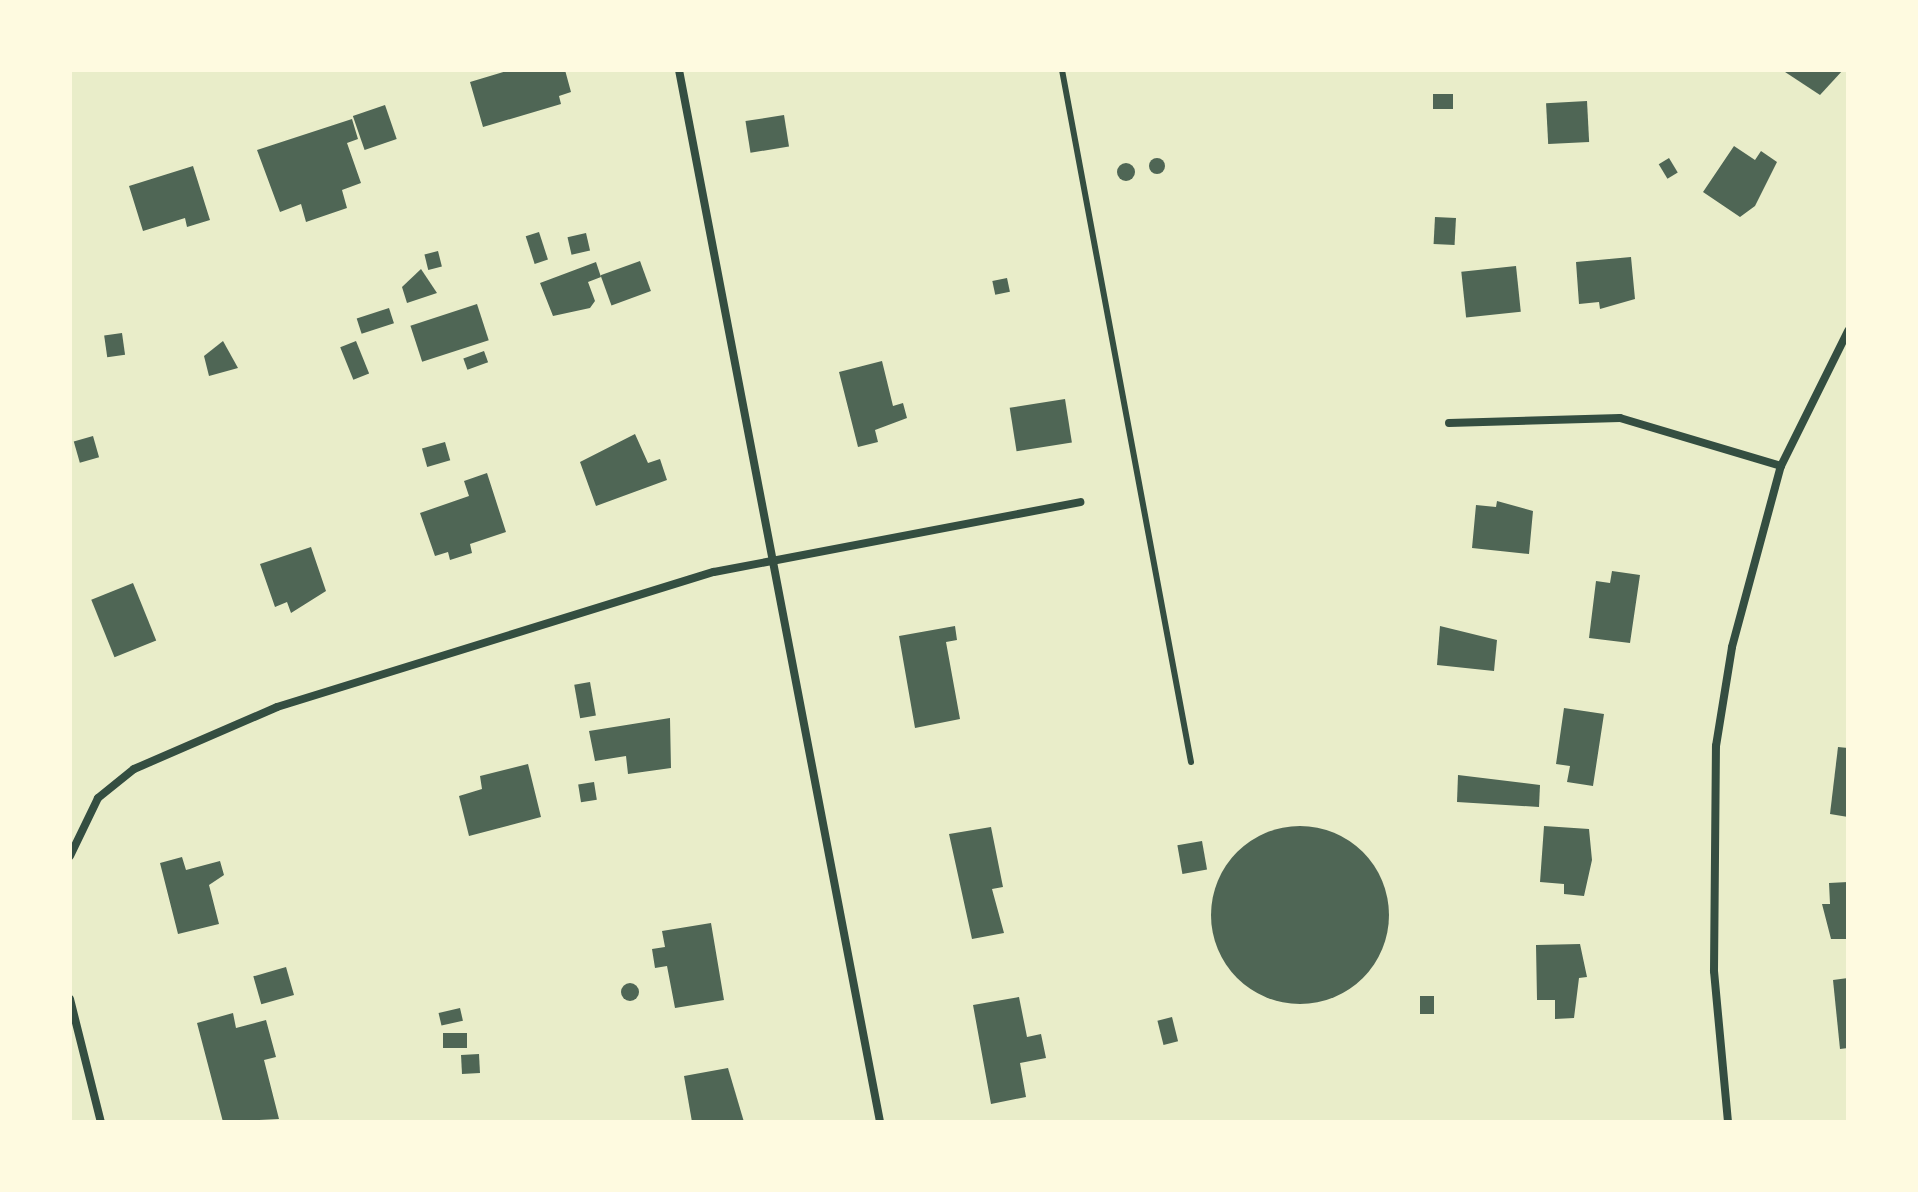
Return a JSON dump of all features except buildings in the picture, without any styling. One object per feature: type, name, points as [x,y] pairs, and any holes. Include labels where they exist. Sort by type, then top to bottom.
[{"type":"street","points":[[679,70],[776,559],[880,1122]]},
{"type":"street","points":[[1728,1122],[1714,971],[1716,746],[1732,647],[1781,466],[1848,331]]},
{"type":"street","points":[[1449,423],[1620,418],[1781,466]]},
{"type":"street","points":[[70,856],[98,798],[134,769],[277,707],[776,559],[1080,502]]},
{"type":"street","points":[[70,999],[101,1122]]},
{"type":"lane","points":[[1062,70],[1191,762]]}]
